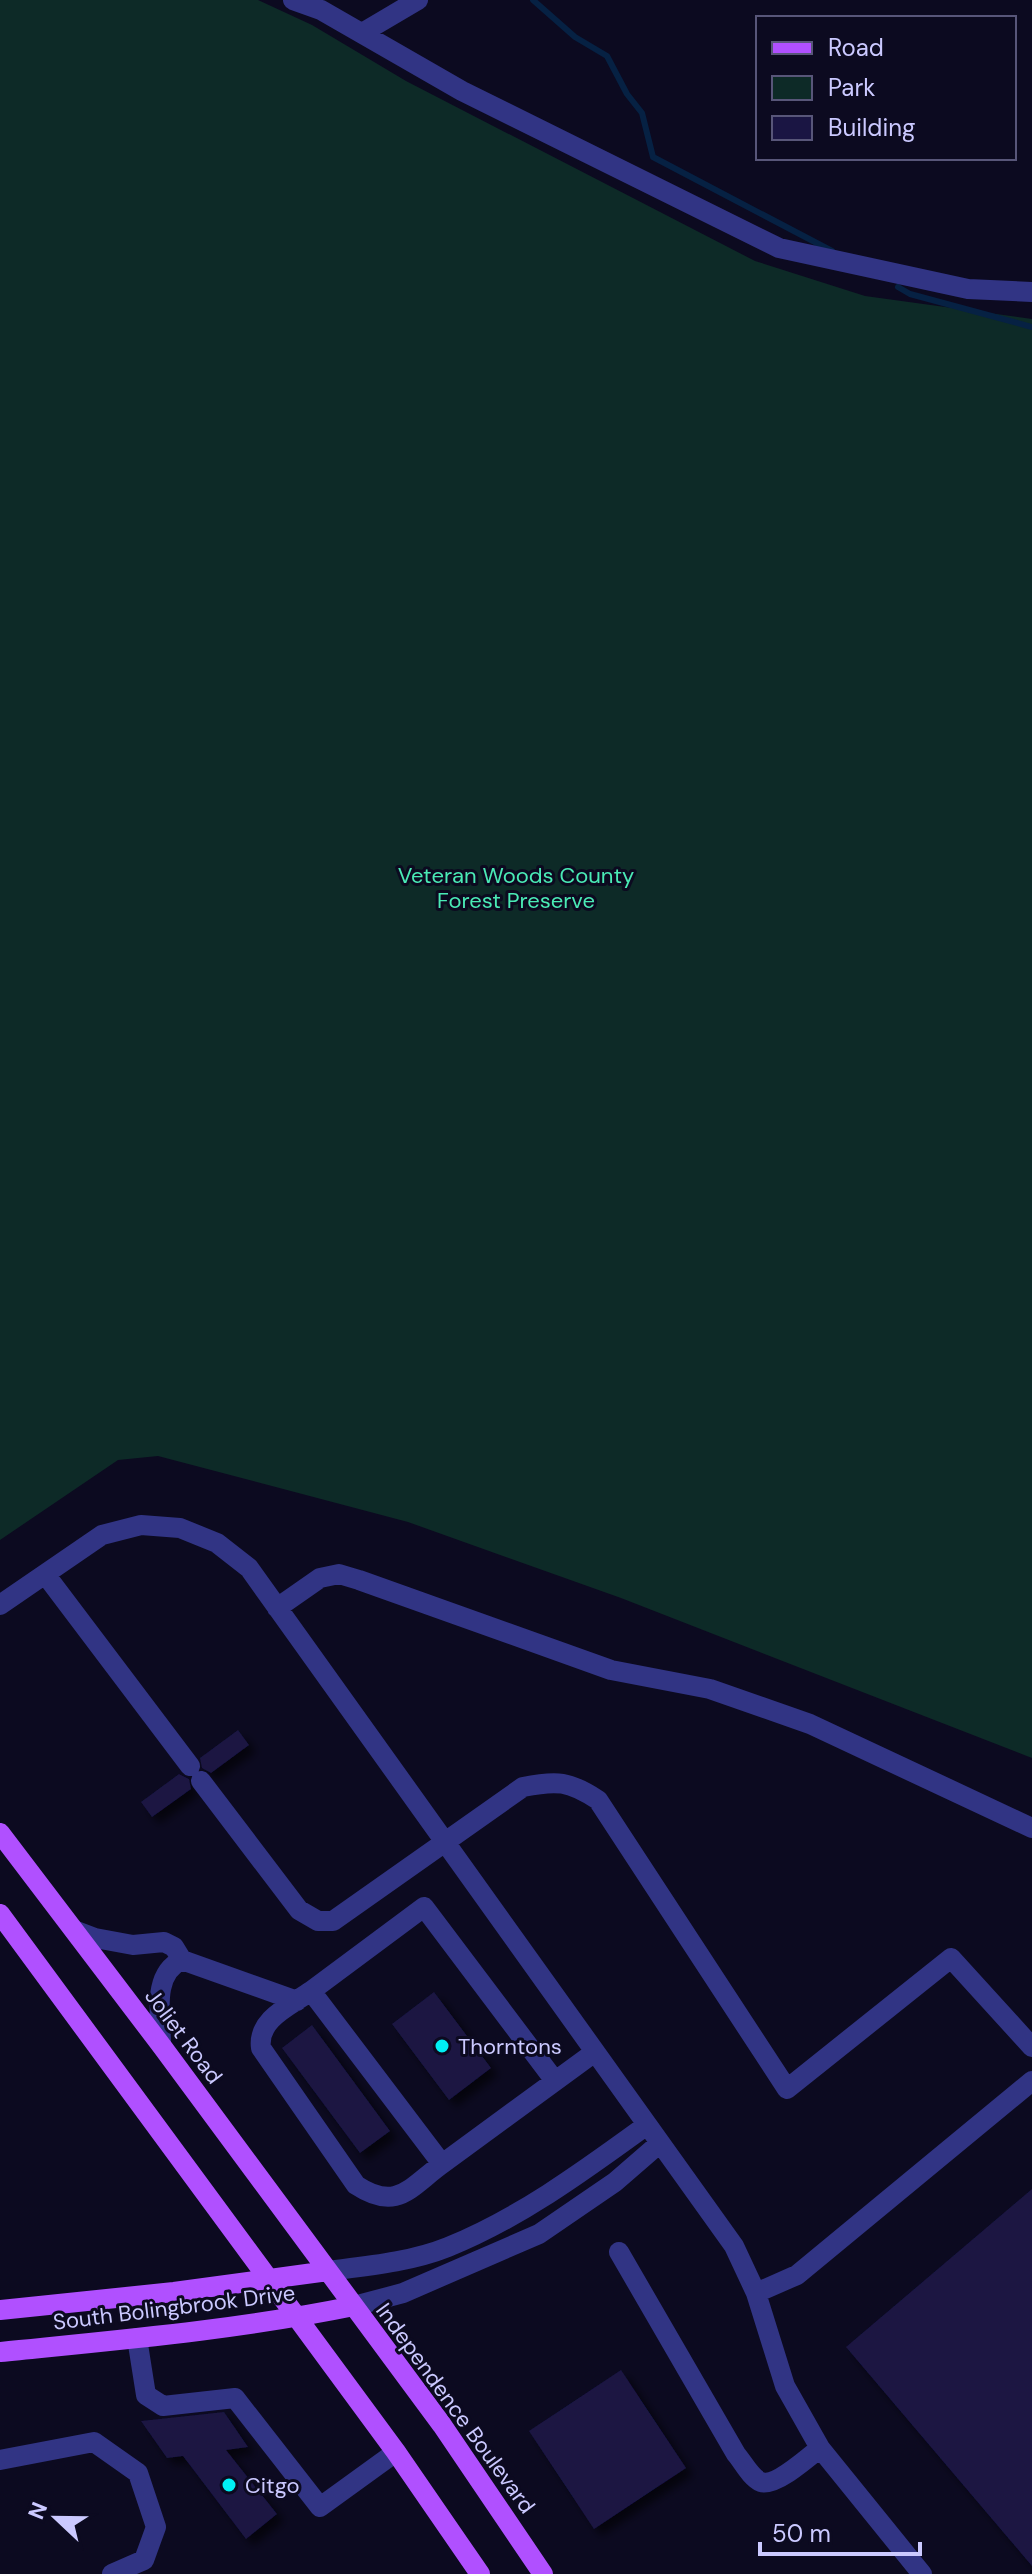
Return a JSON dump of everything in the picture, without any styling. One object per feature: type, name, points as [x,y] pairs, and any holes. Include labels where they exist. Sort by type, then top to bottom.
[{"type":"main road","name":"Joliet Road","points":[[0,1833],[328,2271]]},
{"type":"main road","points":[[0,1914],[396,2452],[480,2574]]},
{"type":"main road","name":"South Bolingbrook Drive","points":[[0,2310],[174,2292],[328,2271]]},
{"type":"main road","name":"Independence Boulevard","points":[[328,2271],[442,2425],[543,2574]]},
{"type":"main road","name":"South Bolingbrook Drive","points":[[0,2352],[297,2318],[354,2306]]},
{"type":"lane","points":[[293,0],[321,10],[462,91],[779,248],[968,289],[1032,292]]},
{"type":"lane","points":[[362,33],[418,0]]},
{"type":"lane","points":[[0,1605],[102,1535],[141,1525],[180,1528],[217,1543],[249,1568],[734,2246],[756,2293],[785,2386],[820,2448],[922,2574]]},
{"type":"lane","points":[[45,1574],[299,1910],[318,1921],[333,1921],[523,1787],[553,1781],[577,1786],[598,1800],[787,2089],[951,1958],[1032,2047]]},
{"type":"lane","points":[[277,1608],[320,1578],[339,1574],[611,1670],[710,1689],[810,1724],[1032,1828]]},
{"type":"lane","points":[[555,2081],[424,1907],[265,2024],[259,2036],[261,2048],[356,2185],[380,2198],[395,2198],[595,2052]]},
{"type":"lane","points":[[74,1930],[95,1938],[133,1945],[164,1942],[174,1947],[182,1960]]},
{"type":"lane","points":[[161,2045],[160,1986],[171,1965],[182,1960],[304,1996],[442,2164]]},
{"type":"lane","points":[[756,2293],[797,2275],[1032,2081]]},
{"type":"lane","points":[[328,2271],[380,2264],[446,2248],[546,2195],[647,2125]]},
{"type":"lane","points":[[354,2306],[403,2293],[539,2234],[615,2182],[660,2143]]},
{"type":"lane","points":[[619,2252],[736,2454],[758,2481],[776,2480],[820,2448]]},
{"type":"lane","points":[[137,2338],[146,2395],[163,2406],[235,2398],[320,2507],[396,2452]]},
{"type":"lane","points":[[0,2460],[94,2442],[138,2473],[156,2527],[144,2560],[112,2574]]},
{"type":"green space","name":"Veteran Woods County Forest Preserve","points":[[0,0],[258,0],[312,25],[406,81],[755,261],[865,296],[1032,319],[1032,1758],[621,1598],[408,1522],[158,1456],[118,1460],[0,1540]]},
{"type":"building","points":[[238,1730],[249,1745],[211,1773],[202,1768],[200,1758]]},
{"type":"building","points":[[179,1774],[189,1779],[191,1789],[152,1817],[141,1802]]},
{"type":"building","name":"Thorntons","points":[[434,1992],[491,2068],[449,2100],[392,2024]]},
{"type":"building","points":[[312,2025],[390,2131],[360,2153],[282,2048]]},
{"type":"building","points":[[1032,2189],[1032,2566],[846,2347]]},
{"type":"building","points":[[621,2370],[686,2468],[594,2529],[529,2431]]},
{"type":"building","points":[[224,2412],[248,2447],[226,2450],[277,2514],[246,2539],[183,2456],[167,2458],[141,2421]]},
{"type":"waterway","points":[[533,0],[575,37],[607,56],[627,94],[642,113],[653,157],[832,251]]},
{"type":"waterway","points":[[898,287],[910,294],[1032,327]]},
{"type":"place","name":"Thorntons","points":[[442,2046]]},
{"type":"place","name":"Citgo","points":[[229,2485]]}]
